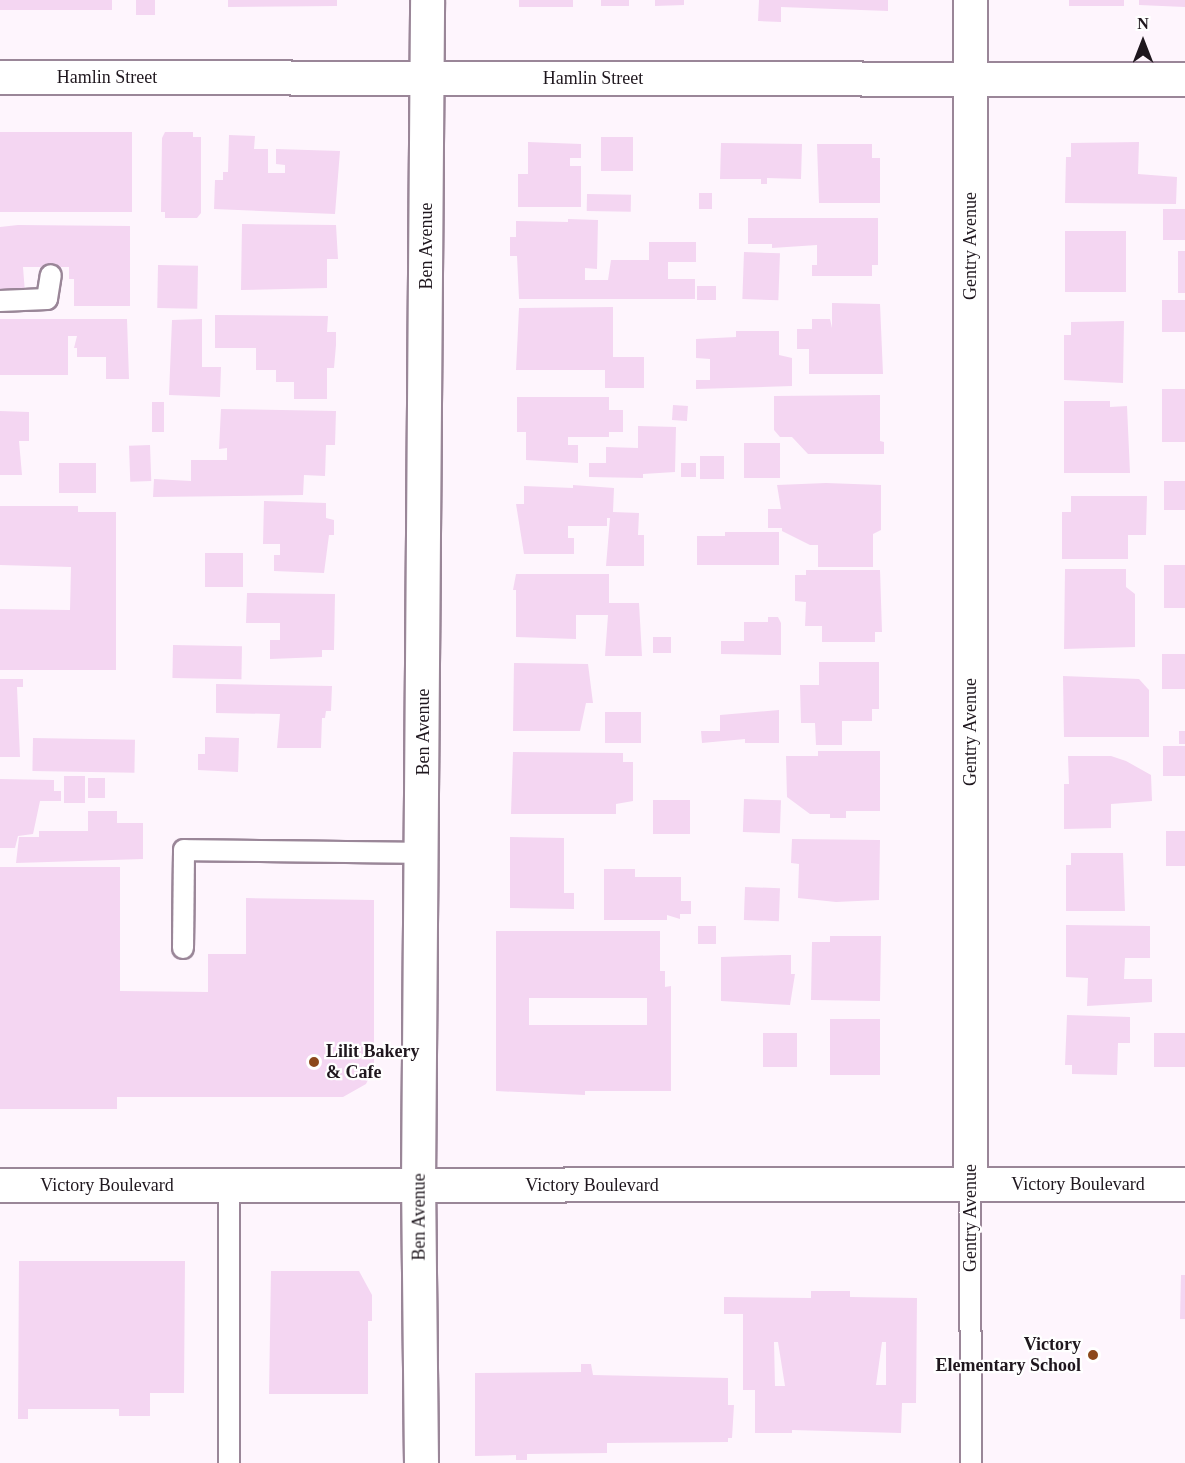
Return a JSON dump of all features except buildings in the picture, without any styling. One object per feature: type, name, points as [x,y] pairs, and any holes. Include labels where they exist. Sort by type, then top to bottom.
[{"type":"street","name":"Ben Avenue","points":[[421,1463],[418,1185],[427,0]]},
{"type":"street","name":"Gentry Avenue","points":[[970,0],[970,1184]]},
{"type":"street","name":"Hamlin Street","points":[[0,77],[1185,79]]},
{"type":"street","name":"Victory Boulevard","points":[[0,1185],[1185,1184]]},
{"type":"lane","points":[[0,302],[47,299],[51,275]]},
{"type":"lane","points":[[183,948],[184,850],[422,853]]},
{"type":"lane","name":"Gentry Avenue","points":[[970,1184],[971,1463]]},
{"type":"lane","points":[[229,1185],[229,1463]]},
{"type":"place","name":"Lilit Bakery & Cafe","points":[[314,1062]]},
{"type":"place","name":"Victory Elementary School","points":[[1093,1355]]}]
